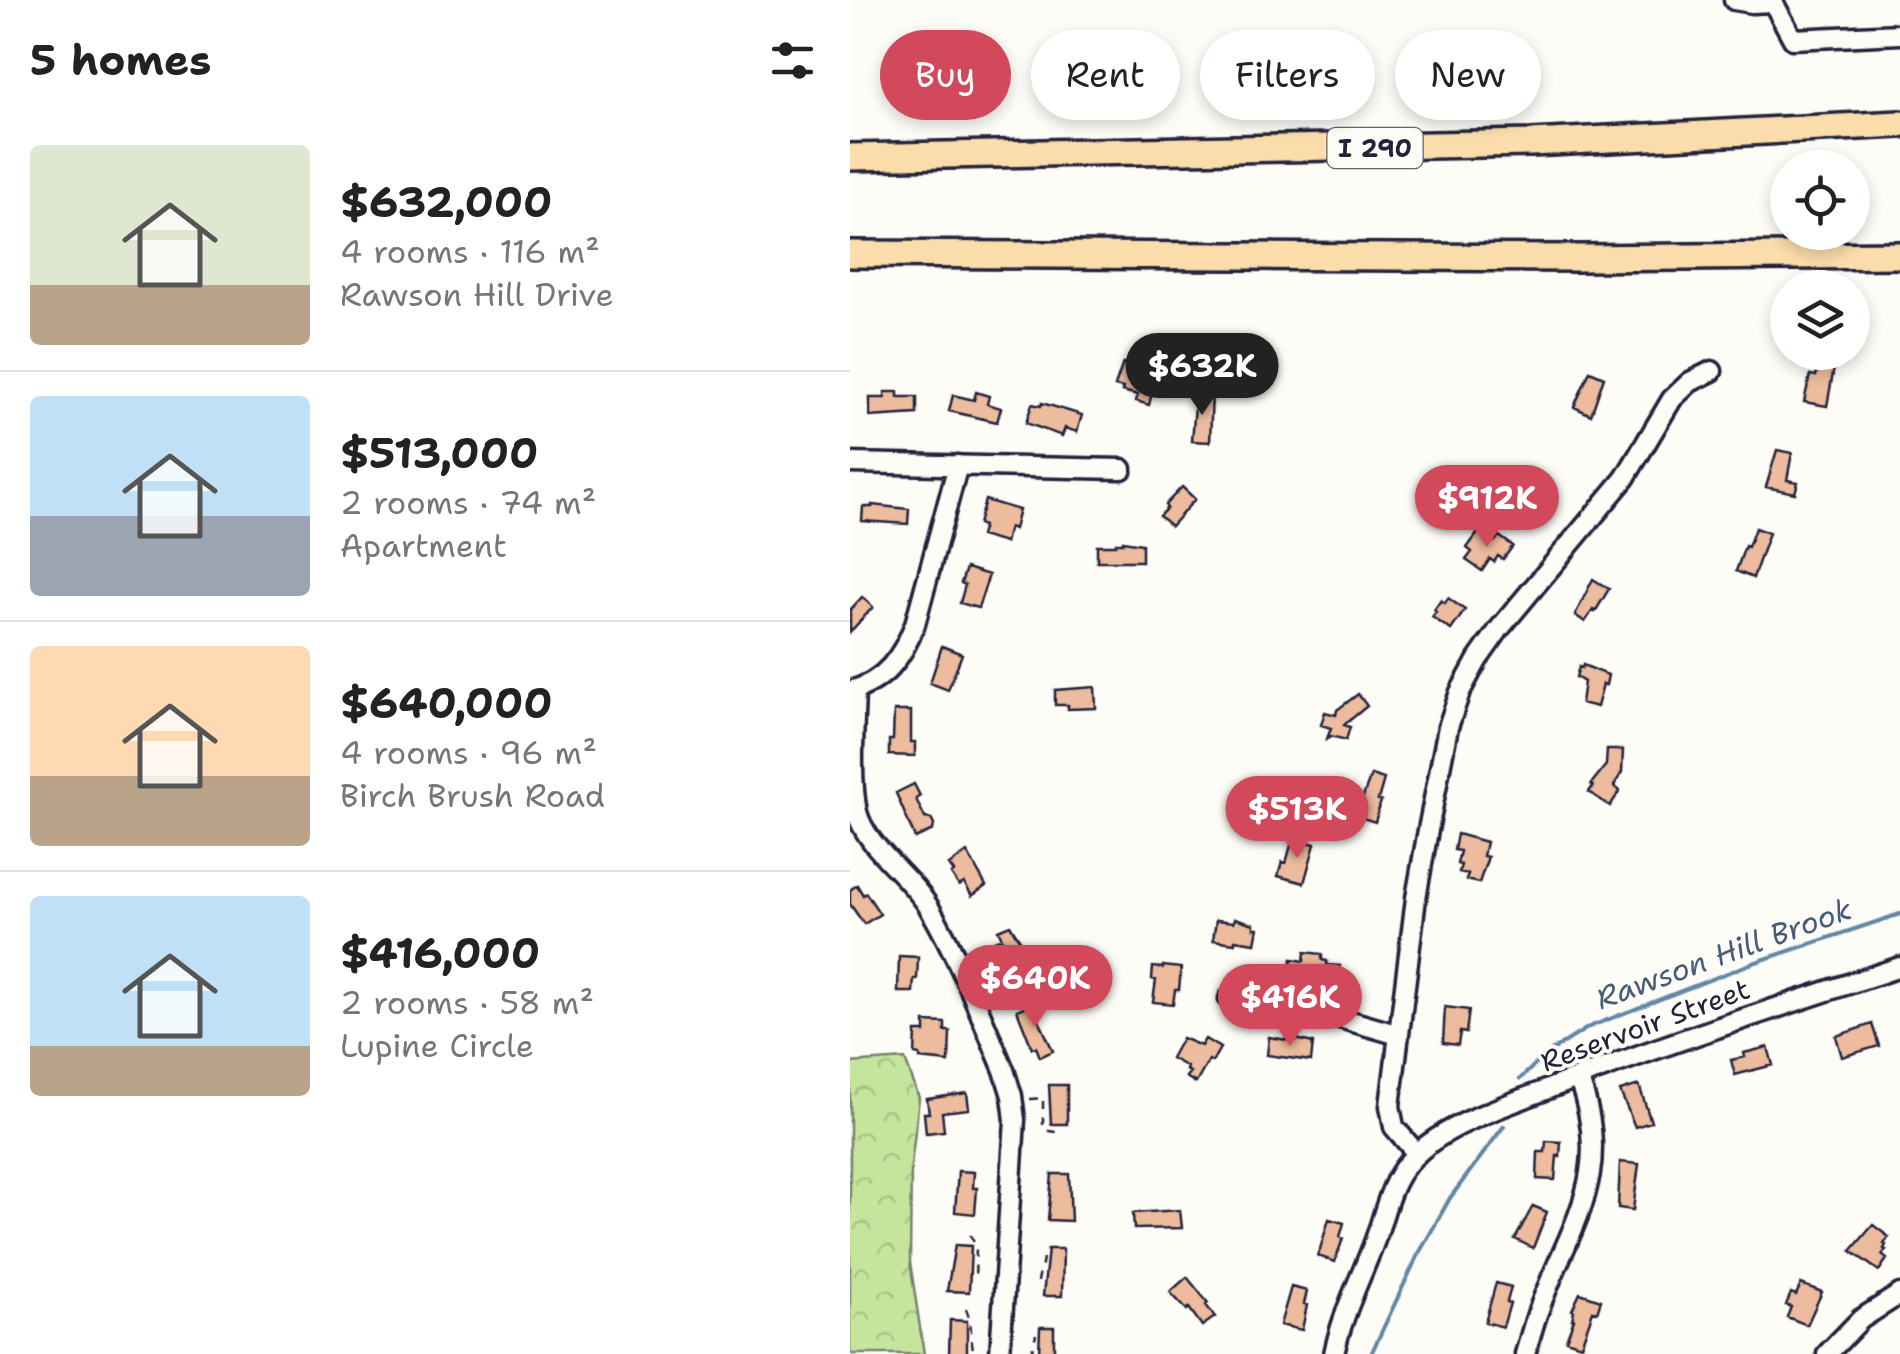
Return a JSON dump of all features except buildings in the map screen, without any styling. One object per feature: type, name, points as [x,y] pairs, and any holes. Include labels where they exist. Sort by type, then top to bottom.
[{"type":"highway","name":"I 290","points":[[850,157],[1512,144],[1900,124]]},
{"type":"highway","points":[[850,254],[1526,258],[1900,255]]},
{"type":"street","points":[[1734,0],[1773,2],[1793,39],[1900,34]]},
{"type":"street","points":[[1334,1354],[1386,1202],[1398,1176],[1417,1154],[1394,1127],[1390,1115],[1428,830],[1448,727],[1460,692],[1500,628],[1625,478],[1672,399],[1690,382],[1712,372]]},
{"type":"street","points":[[850,462],[1122,469]]},
{"type":"street","points":[[958,465],[908,644],[888,670],[871,683],[852,690],[854,794],[861,824],[929,906],[1000,1060],[1012,1096],[1015,1120],[1000,1354]]},
{"type":"street","name":"Reservoir Street","points":[[1417,1154],[1466,1124],[1578,1077],[1900,967]]},
{"type":"street","points":[[1229,999],[1333,1016],[1399,1034]]},
{"type":"street","points":[[1525,1354],[1586,1192],[1591,1160],[1590,1117],[1578,1077]]},
{"type":"street","points":[[1827,1354],[1861,1318],[1900,1294]]},
{"type":"path","points":[[1028,1100],[1043,1098],[1043,1127],[1064,1134]]},
{"type":"path","points":[[970,1235],[976,1246],[975,1282]]},
{"type":"path","points":[[1038,1282],[1043,1256]]},
{"type":"path","points":[[966,1309],[974,1354]]},
{"type":"path","points":[[1031,1354],[1036,1334]]},
{"type":"green space","points":[[905,1059],[919,1098],[911,1166],[910,1262],[924,1354],[850,1354],[850,1063]]},
{"type":"waterway","name":"Rawson Hill Brook","points":[[1520,1079],[1545,1055],[1589,1027],[1750,964],[1900,914]]},
{"type":"waterway","name":"Rawson Hill Brook","points":[[1371,1354],[1450,1198],[1504,1126]]}]
